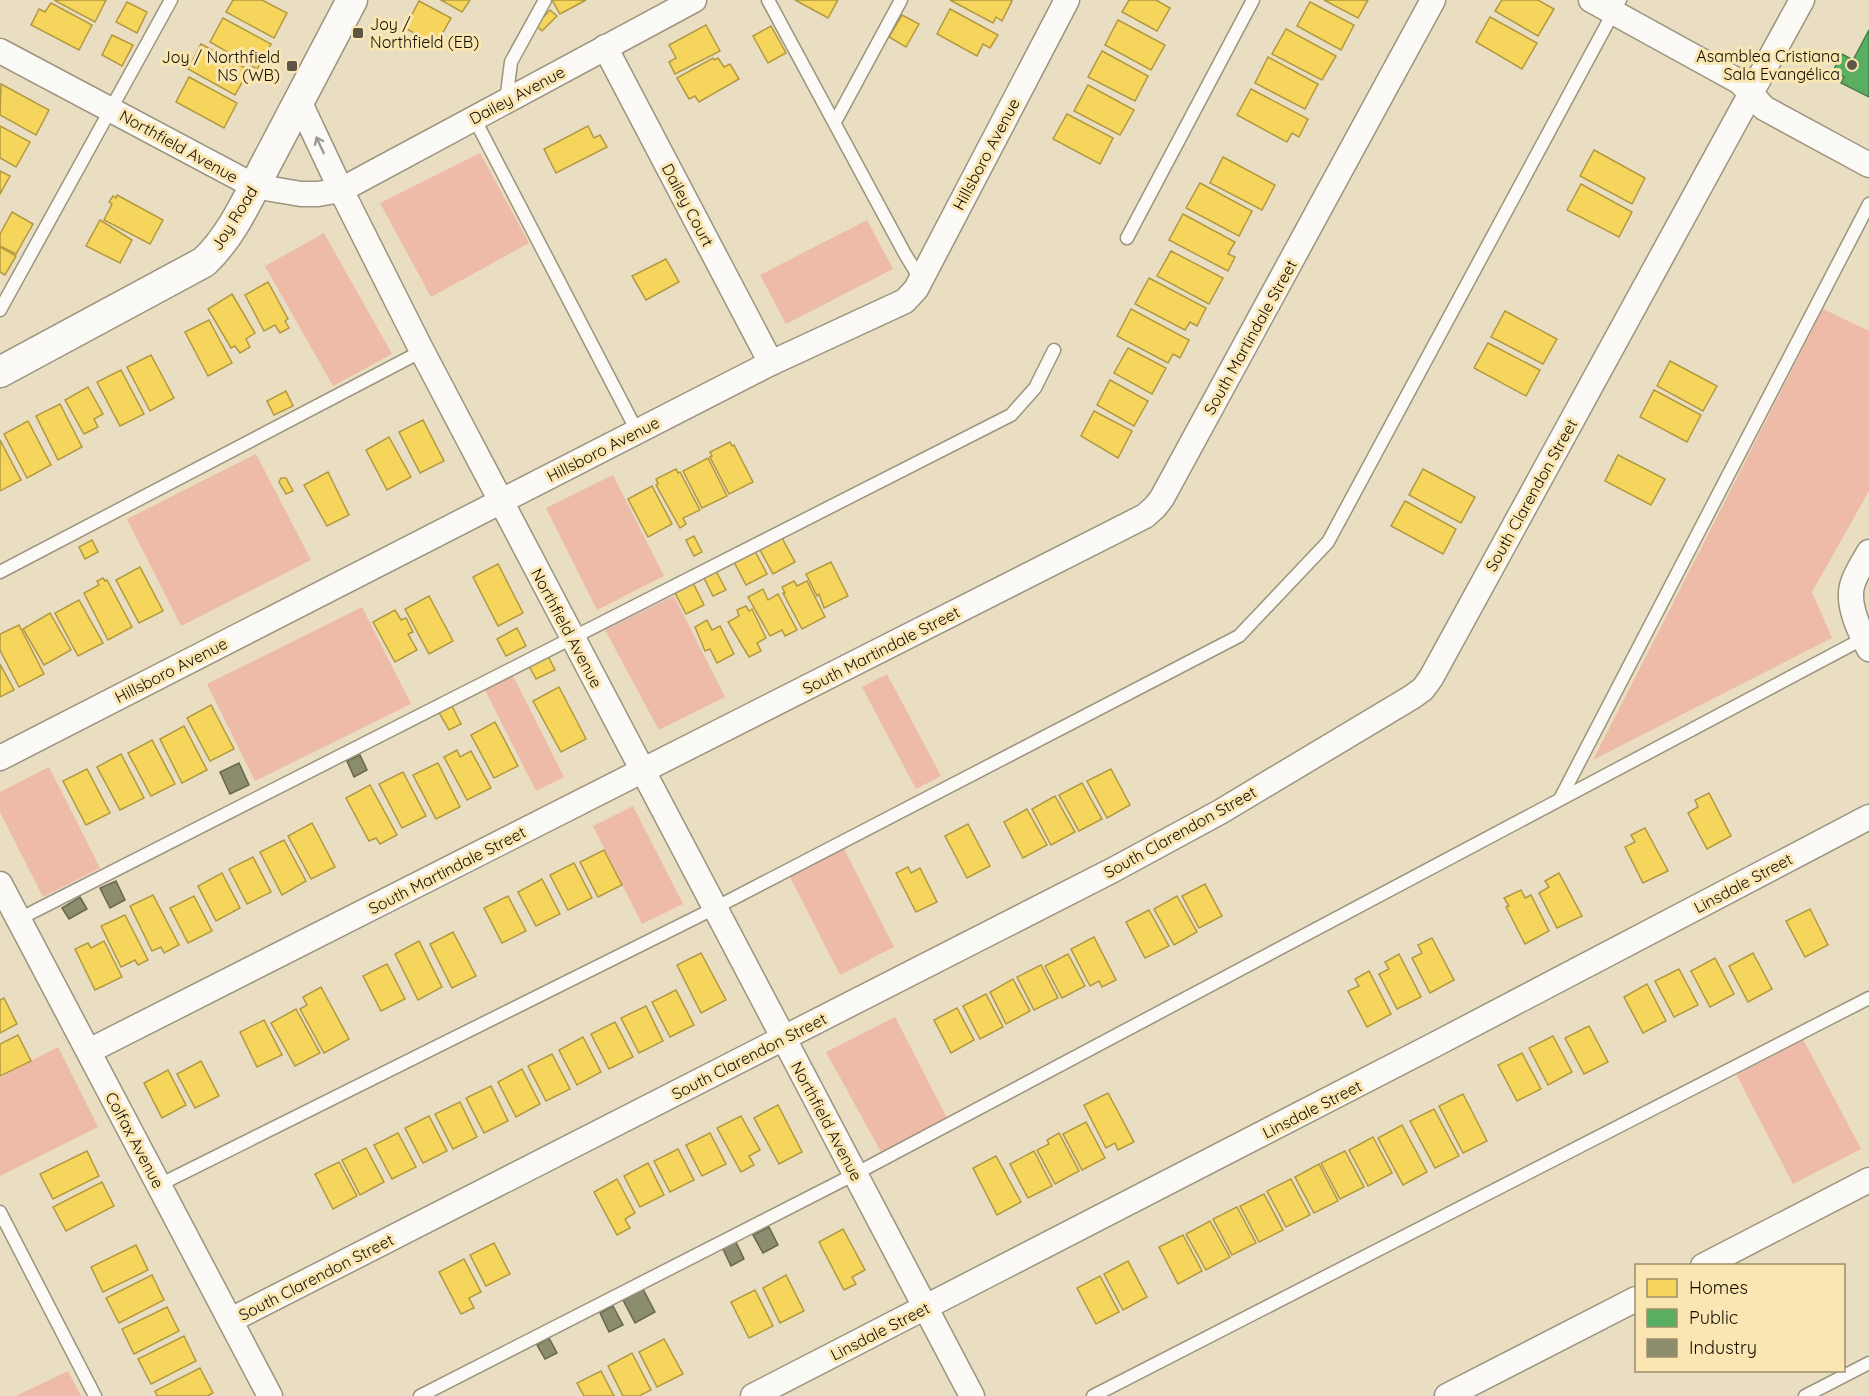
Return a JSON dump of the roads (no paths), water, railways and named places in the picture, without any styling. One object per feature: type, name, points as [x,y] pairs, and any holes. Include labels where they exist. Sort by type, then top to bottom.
[{"type":"street","name":"Joy Road","points":[[0,372],[204,262],[224,240],[352,0]]},
{"type":"street","name":"Dailey Avenue","points":[[341,190],[694,0]]},
{"type":"street","name":"Hillsboro Avenue","points":[[0,758],[771,363],[905,301],[921,280],[1067,0]]},
{"type":"street","name":"South Martindale Street","points":[[89,1052],[1134,521],[1155,507],[1162,498],[1433,0]]},
{"type":"street","points":[[1591,0],[1617,6],[1740,82],[1764,108],[1869,165]]},
{"type":"street","name":"South Clarendon Street","points":[[231,1320],[1113,870],[1210,818],[1423,689],[1802,0]]},
{"type":"street","name":"Dailey Court","points":[[605,47],[771,363]]},
{"type":"street","name":"Northfield Avenue","points":[[0,51],[254,186],[301,194],[341,190],[422,351],[972,1396]]},
{"type":"street","points":[[299,101],[341,190]]},
{"type":"street","points":[[1867,641],[1852,606],[1851,587],[1869,552]]},
{"type":"street","name":"Linsdale Street","points":[[753,1396],[1434,1046],[1869,817]]},
{"type":"street","name":"Colfax Avenue","points":[[0,884],[270,1396]]},
{"type":"street","points":[[1707,1264],[1869,1180]]},
{"type":"street","points":[[1447,1396],[1635,1300]]},
{"type":"lane","points":[[0,310],[171,0]]},
{"type":"lane","points":[[506,100],[511,62],[544,0]]},
{"type":"lane","points":[[768,0],[921,280]]},
{"type":"lane","points":[[835,122],[901,0]]},
{"type":"lane","points":[[1127,238],[1252,0]]},
{"type":"lane","points":[[159,1185],[715,908],[1239,636],[1328,542],[1617,6]]},
{"type":"lane","points":[[474,118],[636,432]]},
{"type":"lane","points":[[1560,799],[1869,204]]},
{"type":"lane","points":[[19,919],[1011,415],[1035,388],[1054,350]]},
{"type":"lane","points":[[0,572],[422,351]]},
{"type":"lane","points":[[420,1396],[855,1174],[1560,799],[1867,641]]},
{"type":"lane","points":[[1093,1396],[1869,998]]},
{"type":"lane","points":[[0,1212],[95,1396]]},
{"type":"lane","points":[[1805,1396],[1869,1363]]},
{"type":"place","name":"Joy / Northfield (EB)","points":[[358,33]]},
{"type":"place","name":"Asamblea Cristiana Sala Evangélica","points":[[1852,65]]},
{"type":"place","name":"Joy / Northfield NS (WB)","points":[[292,66]]}]
